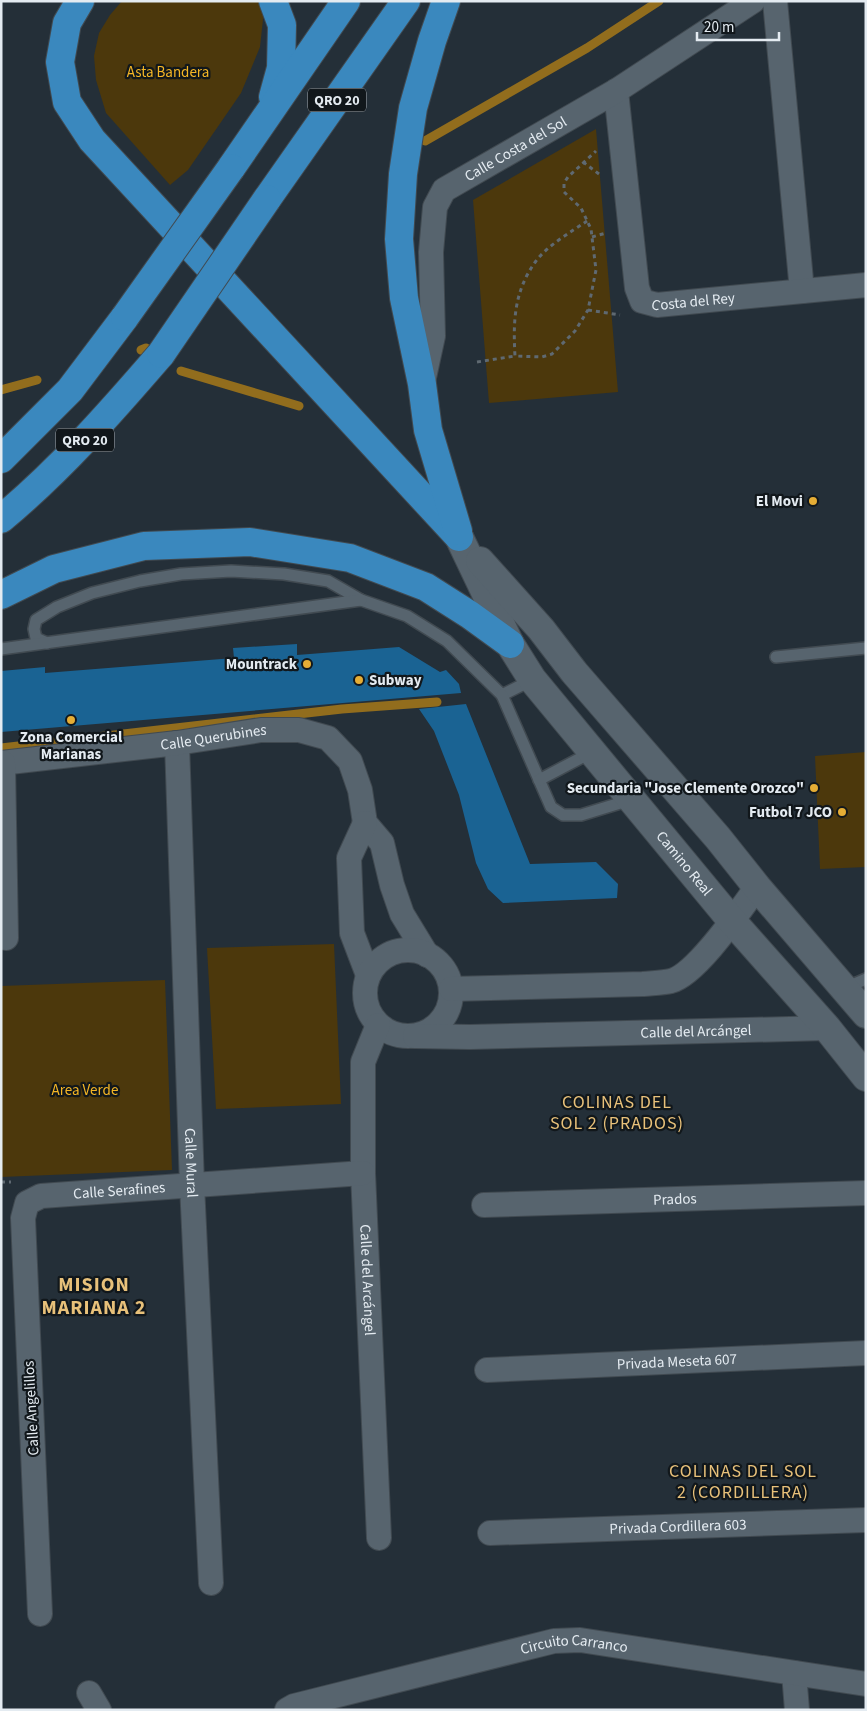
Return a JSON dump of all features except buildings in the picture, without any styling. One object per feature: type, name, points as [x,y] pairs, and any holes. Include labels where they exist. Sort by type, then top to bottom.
[{"type":"highway","points":[[80,1],[67,23],[60,62],[67,102],[92,140],[460,537]]},
{"type":"highway","points":[[269,112],[281,68],[282,25],[272,1]]},
{"type":"highway","name":"QRO 20","points":[[1,459],[70,390],[125,317],[346,1]]},
{"type":"highway","name":"QRO 20","points":[[1,519],[18,505],[97,428],[161,354],[406,1]]},
{"type":"highway","points":[[446,1],[432,41],[413,108],[403,174],[399,239],[404,298],[422,384],[428,430],[460,537]]},
{"type":"highway","points":[[1,595],[54,569],[144,546],[250,542],[350,558],[426,587],[470,615],[510,644]]},
{"type":"street","name":"Calle Costa del Sol","points":[[422,384],[433,336],[431,252],[435,207],[444,190],[616,91],[753,1]]},
{"type":"street","points":[[775,1],[802,290]]},
{"type":"street","name":"Costa del Rey","points":[[616,91],[637,288],[642,301],[657,305],[866,285]]},
{"type":"street","points":[[460,537],[541,629],[574,672],[757,887],[855,984],[866,1014]]},
{"type":"street","name":"Camino Real","points":[[460,537],[510,644],[540,688],[732,921],[827,1028],[866,1077]]},
{"type":"street","points":[[540,688],[574,672]]},
{"type":"street","name":"Calle Querubines","points":[[2,763],[177,743],[261,730],[299,730],[328,738],[350,761],[360,790],[364,823]]},
{"type":"street","name":"Calle Mural","points":[[177,743],[192,1185],[211,1583]]},
{"type":"street","points":[[2,763],[6,938]]},
{"type":"street","points":[[368,976],[352,933],[348,858],[364,823],[382,843],[392,885],[402,914],[427,955]]},
{"type":"street","points":[[451,989],[643,984],[672,981],[686,973],[732,921],[757,887]]},
{"type":"street","points":[[416,951],[427,955],[436,961],[448,978],[451,989],[450,1002],[446,1014],[438,1024],[416,1036],[402,1036],[389,1032],[378,1025],[369,1014],[365,1002],[364,988],[368,976],[374,966],[383,958],[393,953],[416,951]]},
{"type":"street","name":"Calle del Arcángel","points":[[378,1025],[363,1062],[363,1173],[379,1538]]},
{"type":"street","name":"Calle del Arcángel","points":[[416,1036],[470,1037],[827,1028]]},
{"type":"street","name":"Calle Serafines","points":[[27,1203],[41,1196],[363,1173]]},
{"type":"street","name":"Prados","points":[[484,1205],[866,1193]]},
{"type":"street","name":"Calle Angelillos","points":[[27,1203],[23,1218],[40,1614]]},
{"type":"street","name":"Privada Meseta 607","points":[[487,1370],[866,1352]]},
{"type":"street","name":"Privada Cordillera 603","points":[[490,1533],[866,1520]]},
{"type":"street","name":"Circuito Carranco","points":[[287,1710],[294,1706],[554,1641],[580,1640],[866,1684]]},
{"type":"street","points":[[794,1674],[797,1710]]},
{"type":"lane","points":[[47,643],[36,638],[34,629],[36,620],[57,607],[92,593],[140,581],[181,574],[231,571],[284,574],[328,581],[361,600],[407,616],[447,641],[502,695],[551,806],[563,815],[580,815],[631,800]]},
{"type":"lane","points":[[1,649],[361,600]]},
{"type":"lane","points":[[776,657],[866,648]]},
{"type":"lane","points":[[502,695],[540,688]]},
{"type":"lane","points":[[539,780],[592,752]]},
{"type":"path","points":[[477,362],[515,356],[542,357],[552,354],[575,331],[588,310],[596,270],[591,229],[581,208],[564,192],[564,183],[620,128]]},
{"type":"path","points":[[515,356],[513,329],[515,306],[523,283],[536,260],[559,240],[588,221]]},
{"type":"path","points":[[592,237],[608,233]]},
{"type":"green space","name":"Asta Bandera","points":[[122,1],[258,1],[264,10],[260,47],[241,93],[188,170],[170,185],[106,113],[96,80],[94,56],[99,33],[110,15]]},
{"type":"green space","points":[[596,129],[618,392],[489,403],[473,200]]},
{"type":"green space","name":"Futbol 7 JCO","points":[[866,752],[866,867],[820,869],[815,756]]},
{"type":"green space","points":[[334,944],[341,1104],[216,1109],[207,948]]},
{"type":"green space","name":"Area Verde","points":[[165,980],[172,1170],[1,1177],[1,986]]},
{"type":"waterway","points":[[425,141],[587,48],[659,1]]},
{"type":"waterway","points":[[141,350],[146,348]]},
{"type":"waterway","points":[[181,371],[299,406]]},
{"type":"waterway","points":[[1,390],[37,380]]},
{"type":"waterway","points":[[1,748],[342,709],[437,702]]},
{"type":"place","name":"El Movi","points":[[813,501]]},
{"type":"place","name":"Mountrack","points":[[307,664]]},
{"type":"place","name":"Subway","points":[[359,680]]},
{"type":"place","name":"Zona Comercial Marianas","points":[[71,720]]},
{"type":"place","name":"Secundaria \"Jose Clemente Orozco\"","points":[[814,788]]},
{"type":"place","name":"Futbol 7 JCO","points":[[842,812]]},
{"type":"district","name":"COLINAS DEL SOL 2 (PRADOS)","points":[[617,1112]]},
{"type":"district","name":"MISION MARIANA 2","points":[[94,1296]]},
{"type":"district","name":"COLINAS DEL SOL 2 (CORDILLERA)","points":[[743,1481]]}]
